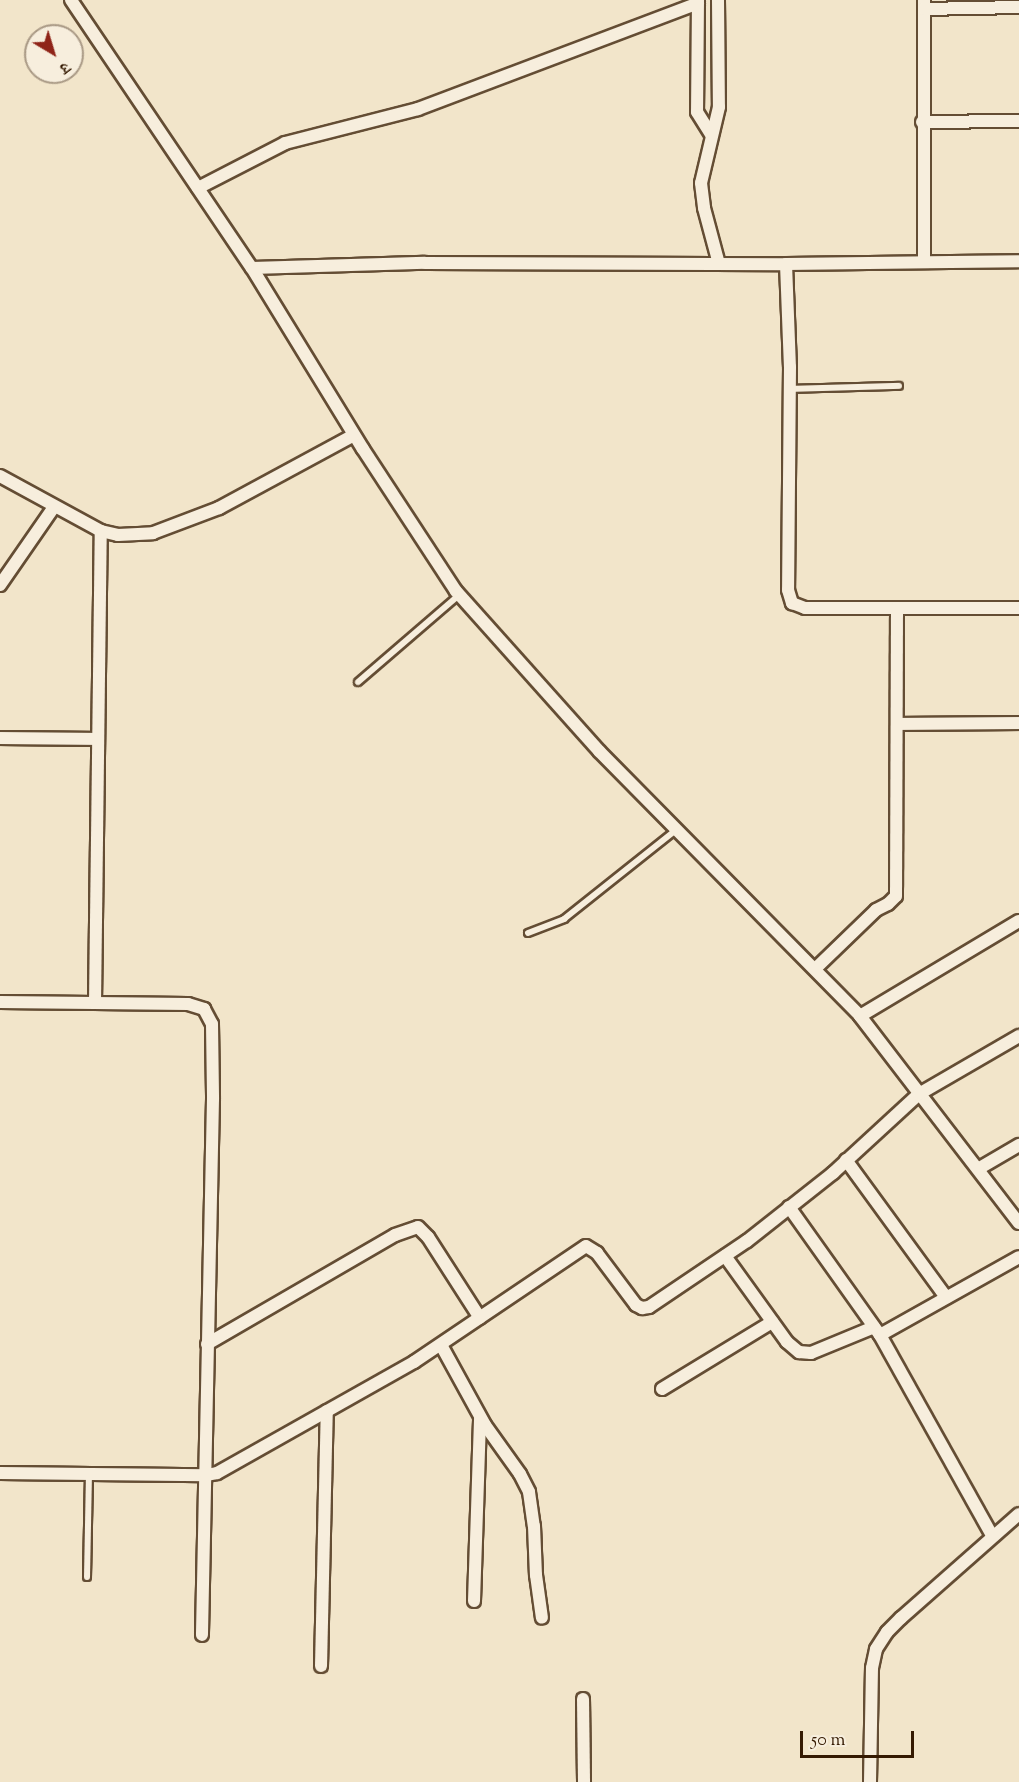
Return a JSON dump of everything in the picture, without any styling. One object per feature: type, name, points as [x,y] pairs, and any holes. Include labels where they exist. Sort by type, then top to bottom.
[{"type":"street","points":[[71,0],[252,268],[354,435],[460,595],[599,751],[860,1016],[1019,1223]]},
{"type":"street","points":[[718,0],[719,107],[711,134],[701,191],[719,264]]},
{"type":"street","points":[[198,188],[285,143],[418,109],[698,1],[697,112],[711,134]]},
{"type":"street","points":[[924,262],[922,122],[924,4],[1019,8]]},
{"type":"street","points":[[922,122],[1019,121]]},
{"type":"street","points":[[252,268],[426,263],[786,264],[1019,261]]},
{"type":"street","points":[[786,264],[789,389],[789,597],[792,603],[805,608],[1019,608]]},
{"type":"street","points":[[0,476],[101,531],[118,535],[153,533],[219,508],[354,435]]},
{"type":"street","points":[[0,585],[54,507]]},
{"type":"street","points":[[95,1003],[101,531]]},
{"type":"street","points":[[815,969],[876,910],[888,904],[896,896],[897,608]]},
{"type":"street","points":[[898,724],[1019,723]]},
{"type":"street","points":[[0,738],[98,739]]},
{"type":"street","points":[[860,1016],[1019,921]]},
{"type":"street","points":[[0,1002],[196,1005],[204,1009],[212,1024],[202,1635]]},
{"type":"street","points":[[0,1473],[206,1475],[229,1468],[441,1345],[585,1246],[597,1253],[631,1300],[642,1308],[649,1307],[725,1256],[789,1207],[846,1160],[919,1094],[1019,1036]]},
{"type":"street","points":[[978,1169],[1019,1145]]},
{"type":"street","points":[[846,1160],[946,1297]]},
{"type":"street","points":[[789,1207],[877,1331],[992,1535]]},
{"type":"street","points":[[207,1344],[395,1235],[418,1227],[423,1229],[480,1318]]},
{"type":"street","points":[[725,1256],[792,1348],[805,1354],[877,1331],[1019,1257]]},
{"type":"street","points":[[662,1389],[772,1322]]},
{"type":"street","points":[[441,1345],[480,1416],[530,1492],[536,1575],[542,1618]]},
{"type":"street","points":[[321,1666],[327,1411]]},
{"type":"street","points":[[474,1601],[480,1416]]},
{"type":"street","points":[[870,1782],[872,1668],[876,1649],[887,1632],[901,1618],[992,1535],[1019,1514]]},
{"type":"street","points":[[583,1699],[584,1782]]},
{"type":"lane","points":[[789,389],[899,386]]},
{"type":"lane","points":[[358,682],[460,595]]},
{"type":"lane","points":[[528,933],[564,919],[676,830]]},
{"type":"lane","points":[[87,1577],[89,1474]]}]
